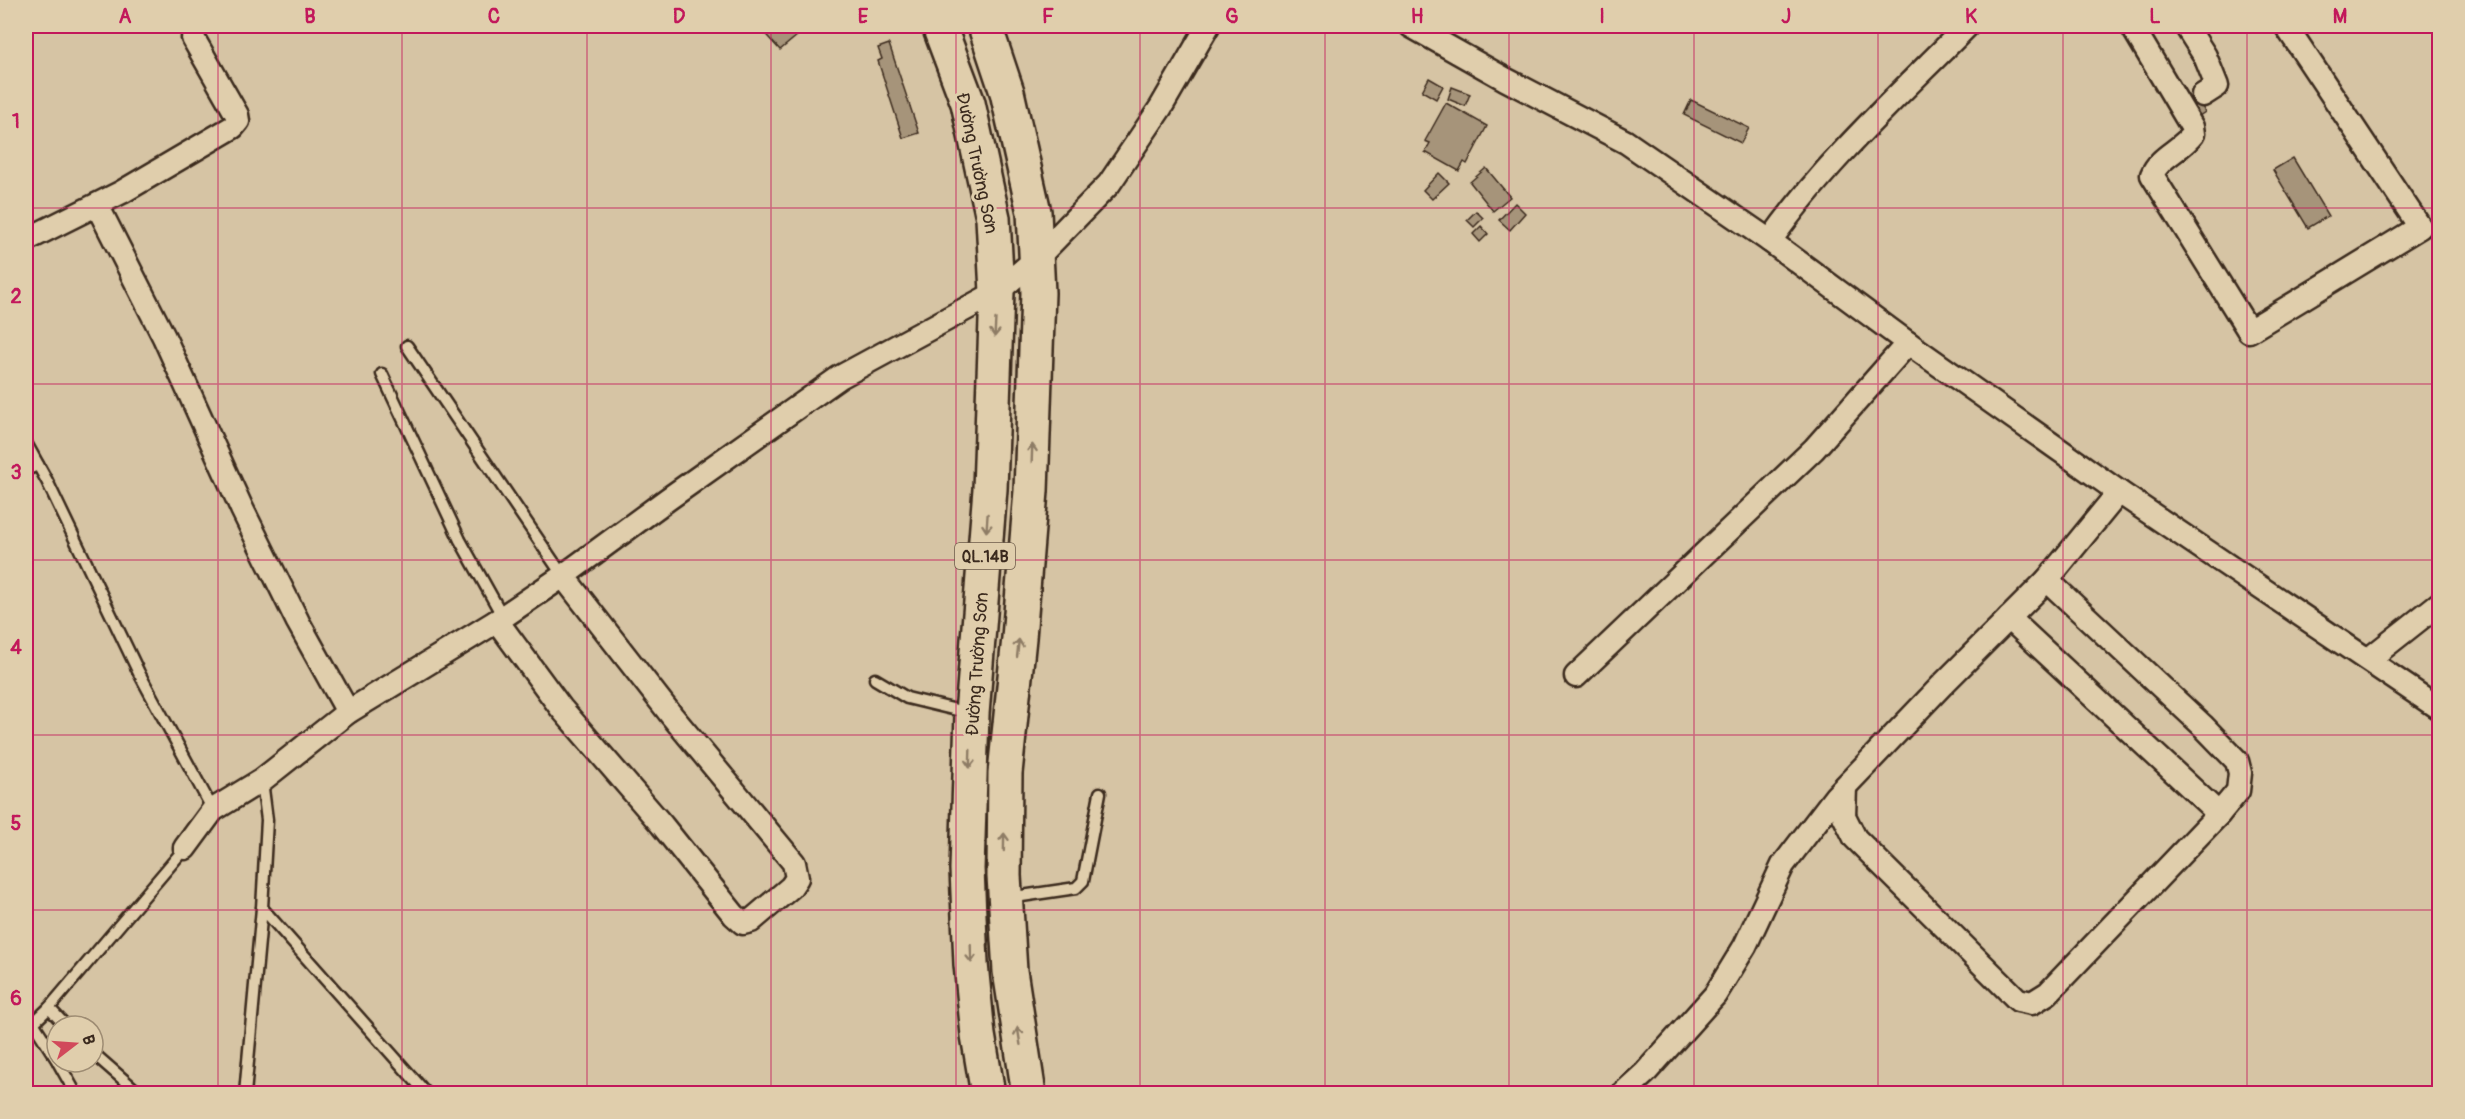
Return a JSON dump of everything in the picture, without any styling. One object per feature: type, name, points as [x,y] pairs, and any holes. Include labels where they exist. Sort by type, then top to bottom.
[{"type":"highway","name":"Đường Trường Sơn","points":[[939,26],[968,103],[990,207],[997,292],[990,489],[972,714],[968,869],[971,964],[978,1035],[988,1094]]},
{"type":"highway","name":"Đường Trường Sơn","points":[[985,26],[1007,92],[1034,212],[1038,292],[1031,491],[1005,773],[1005,898],[1010,971],[1029,1094]]},
{"type":"street","points":[[185,848],[213,810],[262,780],[348,712],[500,619],[840,377],[997,292],[1036,259],[1109,184],[1161,107],[1208,26]]},
{"type":"street","points":[[1411,26],[1505,79],[1626,142],[1770,241],[1908,343],[2119,492],[2369,659],[2439,709]]},
{"type":"street","points":[[1770,241],[1841,153],[1967,26]]},
{"type":"street","points":[[2132,26],[2192,127],[2193,134],[2183,146],[2156,165],[2152,175],[2250,331],[2420,227],[2286,26]]},
{"type":"street","points":[[2186,26],[2205,56],[2217,86],[2203,95]]},
{"type":"street","points":[[26,240],[97,205],[233,127],[238,121],[237,115],[193,38]]},
{"type":"street","points":[[97,205],[164,337],[242,508],[298,622],[348,712]]},
{"type":"street","points":[[1576,676],[1814,450],[1908,343]]},
{"type":"street","points":[[1622,1094],[1645,1073],[1715,995],[1745,946],[1784,865],[1845,787],[2047,580],[2119,492]]},
{"type":"street","points":[[500,619],[561,708],[662,825],[734,915],[743,923],[751,921],[797,878],[794,863],[672,716],[563,576]]},
{"type":"street","points":[[1845,787],[1844,816],[1855,838],[2018,1000],[2032,1003],[2048,993],[2219,814],[2238,791],[2240,773],[2236,761],[2202,725],[2047,580]]},
{"type":"street","points":[[2369,659],[2439,603]]},
{"type":"street","points":[[2009,618],[2219,814]]},
{"type":"lane","points":[[407,346],[563,576]]},
{"type":"lane","points":[[382,374],[500,619]]},
{"type":"lane","points":[[26,443],[138,673],[213,810]]},
{"type":"lane","points":[[26,470],[38,465]]},
{"type":"lane","points":[[875,679],[907,698],[972,714]]},
{"type":"lane","points":[[245,1094],[262,908],[267,820],[262,780]]},
{"type":"lane","points":[[1005,898],[1076,888],[1083,881],[1100,793]]},
{"type":"lane","points":[[45,1045],[30,1027],[49,1008],[185,848]]},
{"type":"lane","points":[[262,908],[427,1094]]},
{"type":"lane","points":[[49,1008],[55,1014]]},
{"type":"lane","points":[[105,1063],[140,1094]]},
{"type":"lane","points":[[65,1074],[76,1094]]},
{"type":"building","points":[[758,26],[809,26],[780,50]]},
{"type":"building","points":[[889,44],[919,133],[903,138],[878,61],[882,59],[878,48]]},
{"type":"building","points":[[1429,78],[1443,86],[1436,99],[1422,91]]},
{"type":"building","points":[[1452,87],[1470,94],[1465,106],[1448,99]]},
{"type":"building","points":[[2196,96],[2205,112],[2196,118],[2187,102]]},
{"type":"building","points":[[1691,100],[1749,128],[1741,143],[1684,115]]},
{"type":"building","points":[[1446,103],[1487,126],[1467,164],[1464,162],[1459,171],[1425,152],[1430,143],[1425,141]]},
{"type":"building","points":[[2293,158],[2328,216],[2308,228],[2273,170]]},
{"type":"building","points":[[1486,168],[1510,197],[1493,211],[1470,182]]},
{"type":"building","points":[[1439,173],[1449,183],[1432,199],[1423,190]]},
{"type":"building","points":[[1515,203],[1525,213],[1510,230],[1499,220]]},
{"type":"building","points":[[1476,211],[1483,218],[1474,227],[1467,220]]},
{"type":"building","points":[[1481,226],[1488,234],[1480,242],[1473,234]]}]
